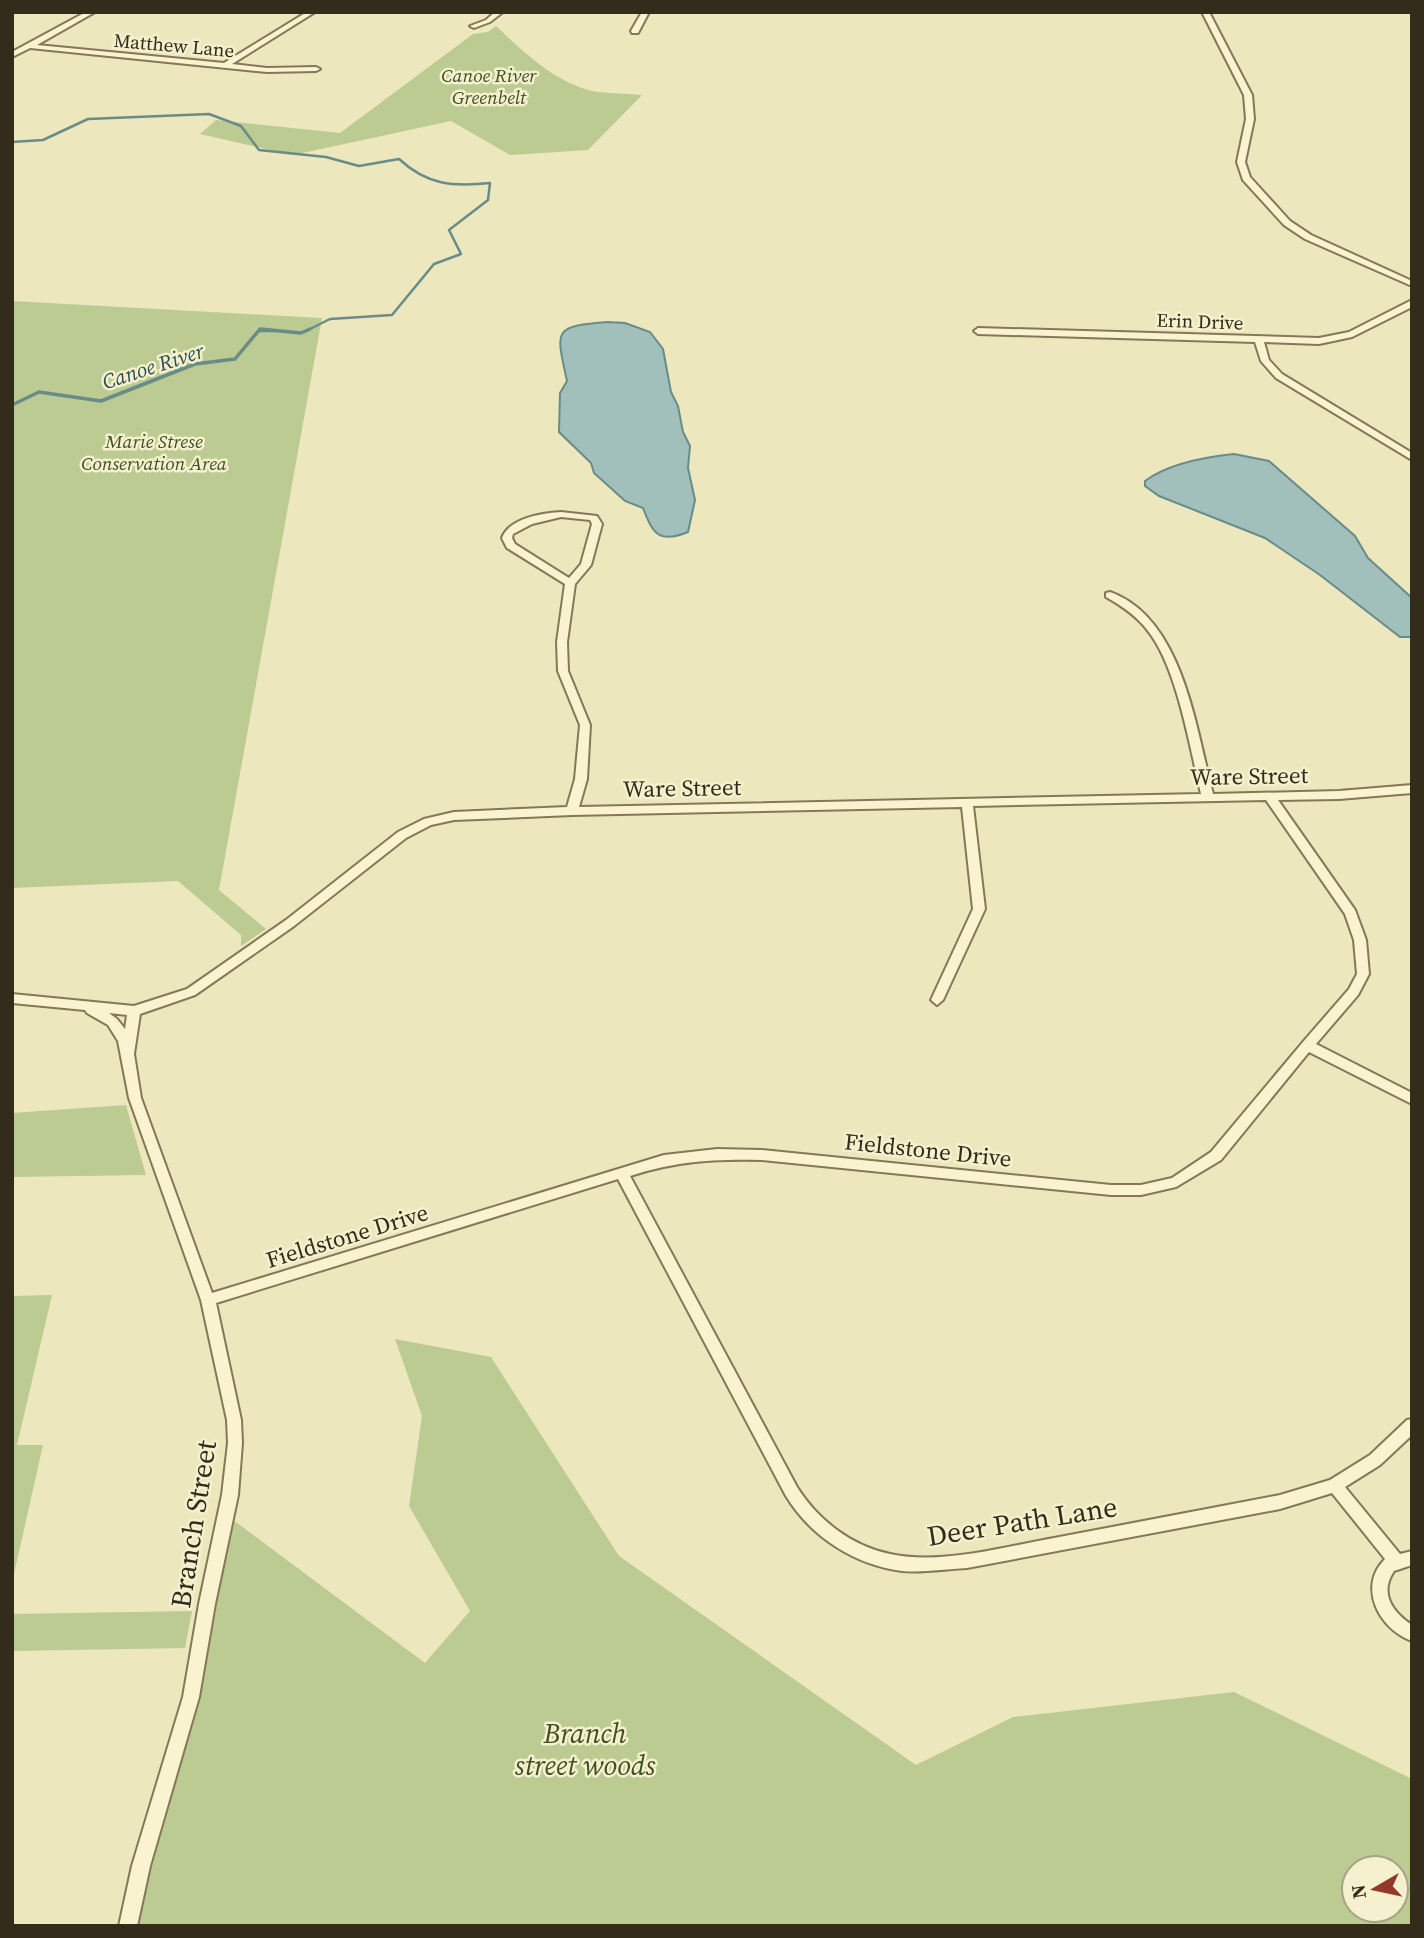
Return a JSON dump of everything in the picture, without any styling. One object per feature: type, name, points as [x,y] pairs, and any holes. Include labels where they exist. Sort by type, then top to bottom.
[{"type":"street","points":[[12,55],[92,12]]},
{"type":"street","points":[[226,65],[312,12]]},
{"type":"street","points":[[474,26],[488,21],[500,12]]},
{"type":"street","points":[[635,31],[646,12]]},
{"type":"street","points":[[1205,12],[1248,95],[1250,118],[1241,162],[1246,178],[1287,223],[1308,237],[1410,280]]},
{"type":"street","name":"Matthew Lane","points":[[30,46],[267,69],[316,69]]},
{"type":"street","name":"Erin Drive","points":[[978,331],[1319,341],[1342,338],[1412,303]]},
{"type":"street","points":[[1259,340],[1265,361],[1279,376],[1412,457]]},
{"type":"street","points":[[570,583],[511,546],[507,538],[509,532],[545,516],[594,518],[597,524],[591,551],[579,575],[570,583],[562,642],[563,671],[585,725],[581,779],[572,811]]},
{"type":"street","points":[[1110,595],[1134,609],[1158,638],[1176,682],[1208,798]]},
{"type":"street","name":"Ware Street","points":[[12,998],[134,1011],[191,992],[290,923],[402,835],[428,822],[454,816],[572,811],[1270,797],[1412,789]]},
{"type":"street","name":"Fieldstone Drive","points":[[208,1300],[664,1160],[690,1156],[762,1155],[1111,1190],[1158,1188],[1177,1182],[1216,1156],[1354,992],[1363,974],[1363,959],[1351,913],[1270,797]]},
{"type":"street","points":[[937,1000],[979,909],[967,804]]},
{"type":"street","name":"Branch Street","points":[[86,1007],[115,1023],[128,1053]]},
{"type":"street","name":"Branch Street","points":[[128,1926],[141,1866],[191,1697],[230,1495],[234,1420],[208,1300],[130,1080],[128,1053],[134,1011]]},
{"type":"street","points":[[1307,1045],[1412,1099]]},
{"type":"street","name":"Deer Path Lane","points":[[622,1174],[776,1465],[803,1509],[826,1530],[873,1556],[891,1562],[915,1564],[967,1561],[1280,1502],[1335,1485],[1375,1460],[1412,1425]]},
{"type":"street","points":[[1335,1485],[1404,1559],[1381,1577],[1380,1601],[1389,1617],[1412,1634]]},
{"type":"green space","name":"Canoe River Greenbelt","points":[[496,26],[517,46],[564,80],[592,91],[642,95],[588,150],[510,155],[451,121],[293,155],[200,134],[216,120],[340,133],[473,34],[488,32]]},
{"type":"green space","name":"Marie Strese Conservation Area","points":[[12,301],[322,318],[219,890],[266,929],[241,946],[241,935],[178,881],[12,888]]},
{"type":"green space","points":[[126,1105],[146,1175],[12,1177],[12,1113]]},
{"type":"green space","points":[[52,1295],[17,1445],[43,1445],[12,1583],[12,1296]]},
{"type":"green space","name":"Branch street woods","points":[[395,1339],[491,1357],[619,1556],[916,1765],[1013,1717],[1234,1692],[1412,1779],[1412,1926],[131,1926],[225,1514],[425,1663],[470,1611],[409,1506],[422,1416]]},
{"type":"green space","points":[[192,1611],[185,1648],[12,1651],[12,1614]]},
{"type":"water","points":[[625,323],[650,332],[663,349],[671,392],[690,446],[688,468],[695,500],[688,532],[670,537],[658,534],[643,508],[625,501],[594,473],[591,463],[559,432],[560,393],[567,381],[561,351],[562,334],[576,326]]},
{"type":"water","points":[[1234,454],[1269,461],[1355,536],[1368,558],[1412,598],[1412,637],[1400,637],[1320,575],[1265,538],[1159,496],[1145,486],[1145,481],[1176,465]]},
{"type":"waterway","name":"Canoe River","points":[[12,142],[43,140],[88,119],[209,114],[241,126],[259,150],[326,157],[359,166],[399,159],[409,168],[441,182],[464,185],[490,183],[488,200],[449,230],[461,254],[434,264],[392,315],[330,319],[310,329]]},
{"type":"waterway","name":"Canoe River","points":[[12,405],[39,392],[101,401],[195,364],[235,359],[260,329],[301,333],[310,329]]},
{"type":"waterway","name":"Canoe River","points":[[306,331],[310,329]]},
{"type":"waterway","name":"Canoe River","points":[[259,331],[276,331]]}]
